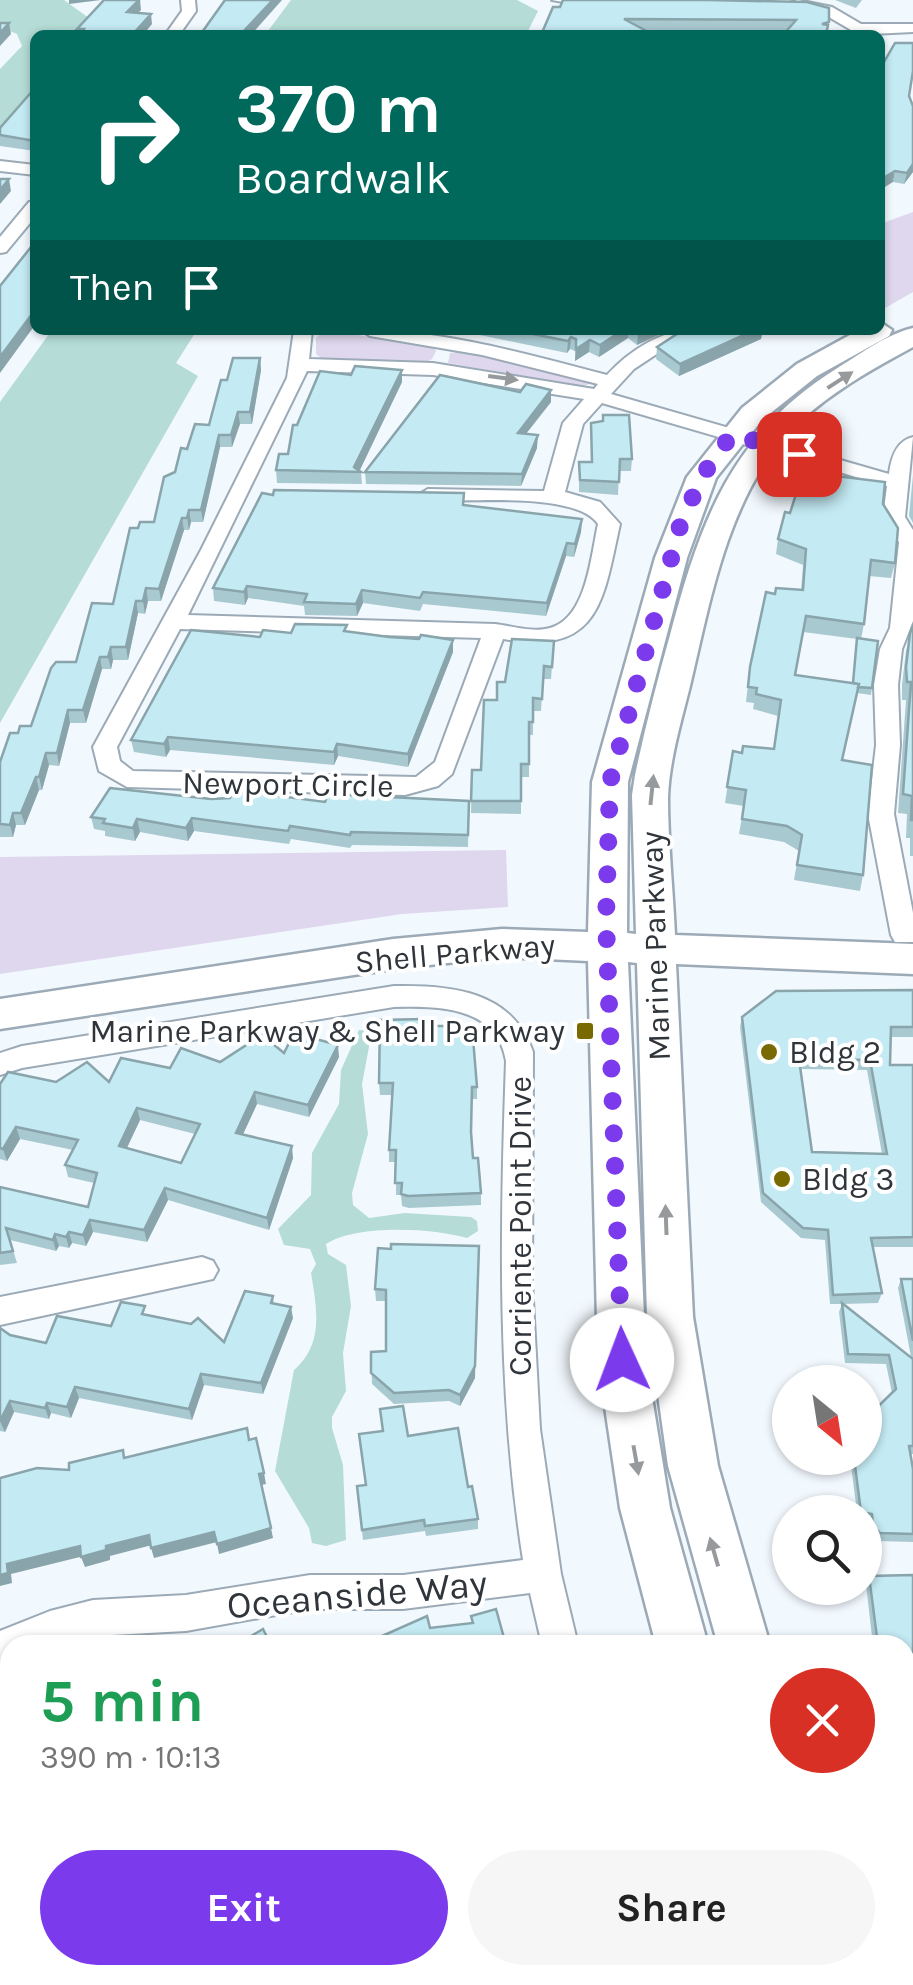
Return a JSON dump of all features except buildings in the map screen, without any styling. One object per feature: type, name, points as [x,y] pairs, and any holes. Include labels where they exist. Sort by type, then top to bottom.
[{"type":"main road","name":"Marine Parkway","points":[[885,327],[913,312]]},
{"type":"main road","name":"Marine Parkway","points":[[679,1635],[645,1508],[622,1360],[607,932],[610,782],[690,500],[808,370],[870,335]]},
{"type":"main road","name":"Marine Parkway","points":[[741,1635],[708,1531],[672,1333],[650,795],[659,738],[712,539],[754,433],[913,336]]},
{"type":"main road","name":"Shell Parkway","points":[[0,988],[411,927],[910,943]]},
{"type":"main road","name":"Shell Parkway","points":[[0,1014],[393,954],[607,932]]},
{"type":"street","points":[[176,30],[189,11],[188,0]]},
{"type":"street","points":[[559,0],[574,0]]},
{"type":"street","points":[[782,4],[819,7],[855,30]]},
{"type":"street","points":[[885,30],[913,28]]},
{"type":"street","points":[[0,166],[30,169]]},
{"type":"street","points":[[0,248],[30,212]]},
{"type":"street","name":"Newport Circle","points":[[304,335],[302,365],[252,492],[173,622],[105,748],[108,765],[127,778],[405,787],[424,784],[439,776],[448,762],[495,631]]},
{"type":"street","points":[[401,335],[450,343],[898,478]]},
{"type":"street","points":[[553,497],[573,422],[602,388],[652,346],[674,335]]},
{"type":"street","points":[[432,369],[450,343]]},
{"type":"street","points":[[302,365],[432,369],[602,388]]},
{"type":"street","points":[[910,943],[882,814],[888,745],[886,685],[891,649],[901,628],[910,542],[894,517],[902,453],[913,443]]},
{"type":"street","points":[[173,622],[550,636],[566,632],[580,619],[608,524],[600,511],[585,502],[553,497],[414,495]]},
{"type":"street","name":"Corriente Point Drive","points":[[0,1064],[22,1057],[373,1000],[454,1001],[480,1007],[498,1018],[512,1034],[519,1053],[516,1230],[520,1400],[540,1575],[557,1635]]},
{"type":"street","points":[[0,1310],[202,1270]]},
{"type":"street","name":"Oceanside Way","points":[[32,1635],[93,1618],[186,1613],[310,1592],[420,1590],[540,1575]]},
{"type":"shaded area","points":[[0,0],[64,0],[93,21],[87,30],[30,30],[30,95],[0,128],[0,69],[22,46],[17,34],[0,27]]},
{"type":"shaded area","points":[[291,0],[517,0],[538,11],[528,30],[269,30]]},
{"type":"shaded area","points":[[913,212],[913,292],[885,308],[885,222]]},
{"type":"shaded area","points":[[48,335],[194,335],[176,363],[198,376],[0,723],[0,402]]},
{"type":"shaded area","points":[[357,335],[433,347],[436,351],[423,364],[325,361],[316,354],[316,338]]},
{"type":"shaded area","points":[[468,351],[588,380],[590,384],[573,389],[562,383],[448,363],[450,353]]},
{"type":"shaded area","points":[[506,850],[508,907],[402,914],[0,974],[0,857]]},
{"type":"shaded area","points":[[359,1030],[372,1031],[362,1084],[368,1134],[352,1193],[353,1205],[369,1218],[405,1213],[471,1217],[477,1221],[478,1231],[467,1238],[415,1230],[375,1231],[326,1244],[328,1254],[346,1265],[351,1306],[343,1353],[346,1391],[332,1417],[343,1465],[346,1540],[326,1546],[312,1543],[309,1528],[275,1471],[294,1370],[310,1349],[316,1325],[311,1273],[316,1264],[310,1249],[284,1245],[278,1229],[311,1195],[312,1153],[339,1104],[341,1070]]},
{"type":"place","name":"Marine Parkway & Shell Parkway","points":[[585,1031]]},
{"type":"place","name":"Bldg 2","points":[[769,1052]]},
{"type":"place","name":"Bldg 3","points":[[782,1179]]},
{"type":"route","points":[[622,1360],[606,920],[610,782],[670,558],[702,476],[732,434],[799,454]]}]
